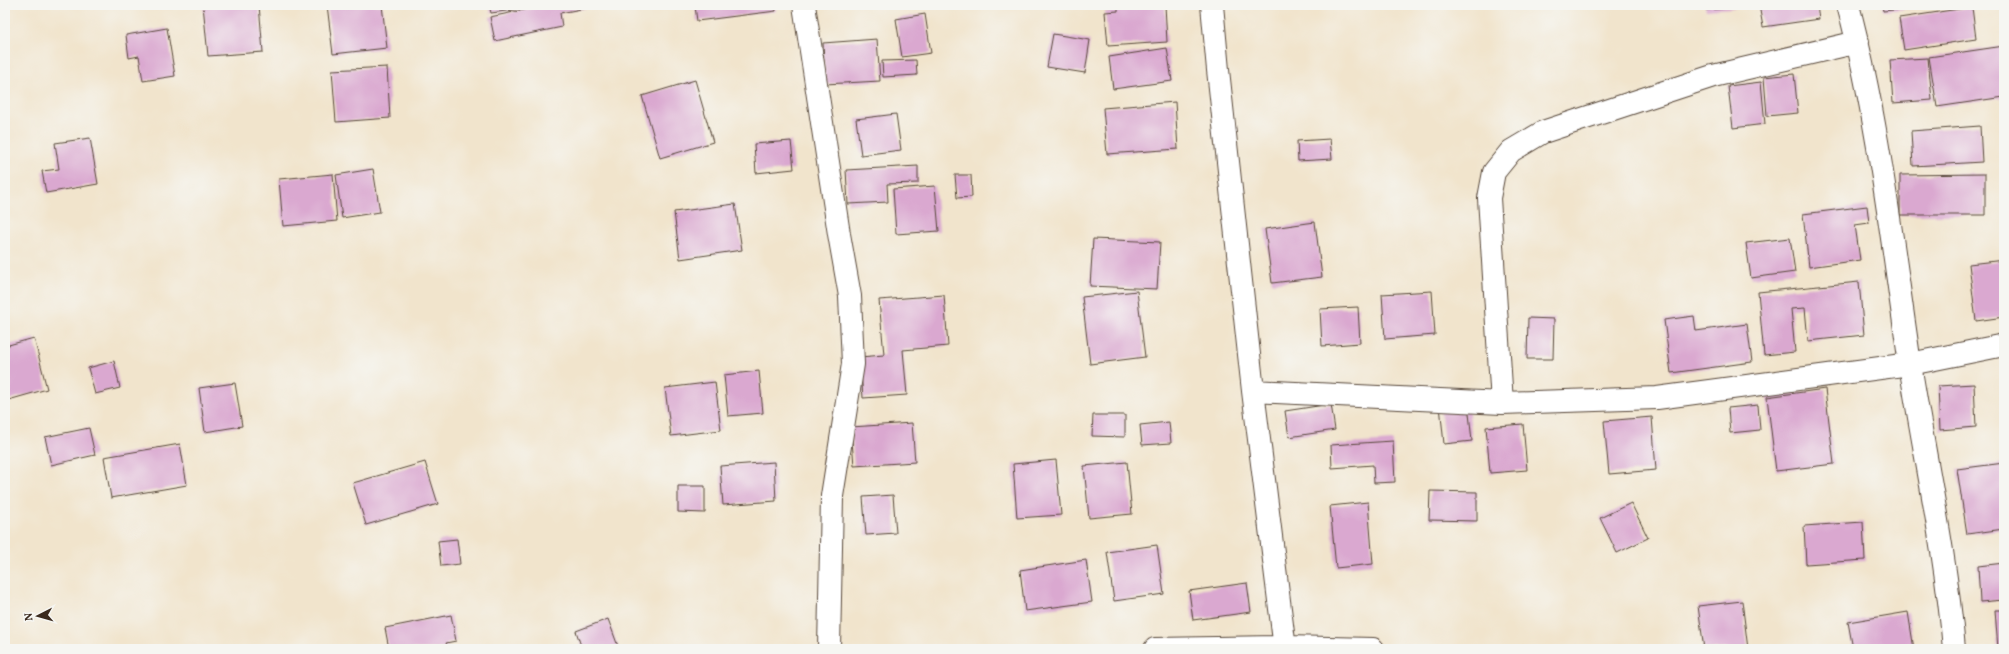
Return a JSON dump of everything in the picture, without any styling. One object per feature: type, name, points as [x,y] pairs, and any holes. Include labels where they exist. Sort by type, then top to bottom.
[{"type":"street","points":[[804,5],[850,296],[854,364],[832,496],[829,649]]},
{"type":"street","points":[[1212,5],[1218,78],[1253,391],[1285,648]]},
{"type":"street","points":[[1848,5],[1858,42],[1885,189],[1910,364],[1950,600],[1954,649]]},
{"type":"street","points":[[1502,403],[1489,198],[1494,172],[1511,151],[1543,132],[1713,76],[1858,42]]},
{"type":"street","points":[[1253,391],[1502,403],[1657,398],[1910,364],[2004,345]]},
{"type":"street","points":[[1155,649],[1373,649]]},
{"type":"building","points":[[203,5],[259,5],[263,52],[208,56]]},
{"type":"building","points":[[327,5],[382,5],[387,48],[333,54]]},
{"type":"building","points":[[489,5],[520,5],[521,9],[491,13]]},
{"type":"building","points":[[548,5],[597,6],[560,13],[562,27],[495,41],[490,17]]},
{"type":"building","points":[[775,5],[776,11],[697,21],[695,6]]},
{"type":"building","points":[[1118,5],[1165,5],[1167,42],[1108,46],[1105,12],[1118,11]]},
{"type":"building","points":[[1705,5],[1743,5],[1743,7],[1706,10]]},
{"type":"building","points":[[1759,5],[1817,5],[1819,19],[1763,27]]},
{"type":"building","points":[[1882,5],[1937,5],[1937,6],[1883,11]]},
{"type":"building","points":[[1972,7],[1976,39],[1904,50],[1899,18]]},
{"type":"building","points":[[925,14],[931,53],[902,57],[896,19]]},
{"type":"building","points":[[167,28],[175,76],[143,81],[139,56],[129,58],[126,35]]},
{"type":"building","points":[[1053,34],[1090,40],[1085,73],[1047,67]]},
{"type":"building","points":[[877,39],[880,81],[825,84],[823,43]]},
{"type":"building","points":[[2004,46],[2004,97],[1937,107],[1929,57]]},
{"type":"building","points":[[1167,48],[1172,81],[1113,89],[1109,57]]},
{"type":"building","points":[[1928,58],[1932,100],[1893,103],[1890,60]]},
{"type":"building","points":[[916,60],[917,75],[883,77],[882,61]]},
{"type":"building","points":[[387,67],[390,118],[336,122],[332,70]]},
{"type":"building","points":[[1794,74],[1798,113],[1767,116],[1764,77]]},
{"type":"building","points":[[695,80],[713,142],[660,158],[642,96]]},
{"type":"building","points":[[1761,82],[1765,124],[1733,128],[1728,86]]},
{"type":"building","points":[[1175,102],[1178,149],[1107,154],[1103,108]]},
{"type":"building","points":[[896,114],[901,150],[861,155],[856,119]]},
{"type":"building","points":[[1980,126],[1982,162],[1913,166],[1911,131]]},
{"type":"building","points":[[90,138],[98,184],[46,193],[42,171],[59,169],[55,143]]},
{"type":"building","points":[[1330,139],[1332,159],[1298,161],[1297,141]]},
{"type":"building","points":[[791,141],[794,169],[756,173],[754,144]]},
{"type":"building","points":[[918,166],[918,183],[887,184],[888,202],[848,204],[846,170]]},
{"type":"building","points":[[373,169],[380,212],[342,218],[336,175]]},
{"type":"building","points":[[333,174],[337,221],[283,226],[279,179]]},
{"type":"building","points":[[1985,174],[1985,215],[1900,215],[1900,175]]},
{"type":"building","points":[[955,175],[971,175],[972,197],[957,198]]},
{"type":"building","points":[[935,186],[939,231],[896,234],[893,189]]},
{"type":"building","points":[[735,204],[742,250],[680,259],[674,212]]},
{"type":"building","points":[[1867,206],[1869,223],[1855,225],[1860,260],[1809,267],[1803,214]]},
{"type":"building","points":[[1315,222],[1322,277],[1272,283],[1265,229]]},
{"type":"building","points":[[1790,238],[1795,272],[1751,278],[1746,243]]},
{"type":"building","points":[[1093,239],[1160,242],[1157,289],[1090,286]]},
{"type":"building","points":[[2004,260],[2004,317],[1976,321],[1969,264]]},
{"type":"building","points":[[1859,282],[1864,335],[1808,341],[1805,308],[1791,309],[1795,352],[1764,355],[1758,292]]},
{"type":"building","points":[[1137,291],[1145,357],[1090,364],[1082,297]]},
{"type":"building","points":[[1432,291],[1435,335],[1385,339],[1382,294]]},
{"type":"building","points":[[944,295],[948,346],[903,350],[907,395],[863,398],[860,357],[884,355],[879,300]]},
{"type":"building","points":[[1358,307],[1360,343],[1322,346],[1320,309]]},
{"type":"building","points":[[1694,316],[1696,331],[1747,324],[1752,362],[1671,373],[1664,320]]},
{"type":"building","points":[[1528,318],[1554,319],[1553,359],[1527,359]]},
{"type":"building","points":[[34,338],[47,389],[5,401],[5,346]]},
{"type":"building","points":[[114,361],[120,388],[95,394],[88,368]]},
{"type":"building","points":[[759,371],[763,413],[728,416],[724,375]]},
{"type":"building","points":[[715,382],[721,430],[671,436],[665,388]]},
{"type":"building","points":[[235,383],[242,426],[205,432],[199,388]]},
{"type":"building","points":[[1974,384],[1976,427],[1940,430],[1938,386]]},
{"type":"building","points":[[1825,389],[1834,464],[1776,471],[1767,397]]},
{"type":"building","points":[[1331,404],[1335,430],[1289,437],[1285,411]]},
{"type":"building","points":[[1468,404],[1472,441],[1444,444],[1440,406]]},
{"type":"building","points":[[1758,405],[1760,430],[1730,433],[1728,408]]},
{"type":"building","points":[[1093,415],[1125,415],[1125,437],[1092,436]]},
{"type":"building","points":[[1652,417],[1656,470],[1609,474],[1604,421]]},
{"type":"building","points":[[1169,422],[1171,443],[1142,445],[1140,425]]},
{"type":"building","points":[[912,423],[915,462],[854,466],[851,427]]},
{"type":"building","points":[[1523,424],[1527,470],[1490,473],[1486,427]]},
{"type":"building","points":[[89,428],[95,455],[51,465],[45,437]]},
{"type":"building","points":[[1393,441],[1395,482],[1374,483],[1373,465],[1332,468],[1331,445]]},
{"type":"building","points":[[180,444],[187,485],[111,498],[104,457]]},
{"type":"building","points":[[1056,460],[1061,515],[1017,518],[1013,464]]},
{"type":"building","points":[[425,462],[438,504],[366,525],[353,483]]},
{"type":"building","points":[[774,462],[776,501],[723,505],[720,466]]},
{"type":"building","points":[[1127,462],[1132,514],[1089,518],[1084,466]]},
{"type":"building","points":[[2004,463],[2004,529],[1967,534],[1957,469]]},
{"type":"building","points":[[678,486],[705,486],[705,513],[678,512]]},
{"type":"building","points":[[1430,491],[1477,492],[1477,521],[1429,520]]},
{"type":"building","points":[[893,495],[896,533],[866,535],[863,497]]},
{"type":"building","points":[[1368,502],[1373,564],[1336,568],[1330,506]]},
{"type":"building","points":[[1631,503],[1648,538],[1617,553],[1600,518]]},
{"type":"building","points":[[1863,522],[1865,560],[1806,564],[1804,526]]},
{"type":"building","points":[[457,539],[460,564],[441,566],[438,541]]},
{"type":"building","points":[[1157,545],[1164,594],[1114,601],[1107,552]]},
{"type":"building","points":[[1086,560],[1092,602],[1025,611],[1020,570]]},
{"type":"building","points":[[2004,563],[2004,600],[1980,602],[1978,566]]},
{"type":"building","points":[[1247,583],[1251,612],[1193,620],[1189,591]]},
{"type":"building","points":[[1742,601],[1748,649],[1704,649],[1698,606]]},
{"type":"building","points":[[1995,610],[2004,610],[2004,649],[1998,649]]},
{"type":"building","points":[[1908,612],[1914,649],[1853,649],[1848,622]]},
{"type":"building","points":[[451,615],[456,641],[446,643],[448,649],[389,649],[385,628]]},
{"type":"building","points":[[608,619],[619,649],[582,649],[576,631]]}]
